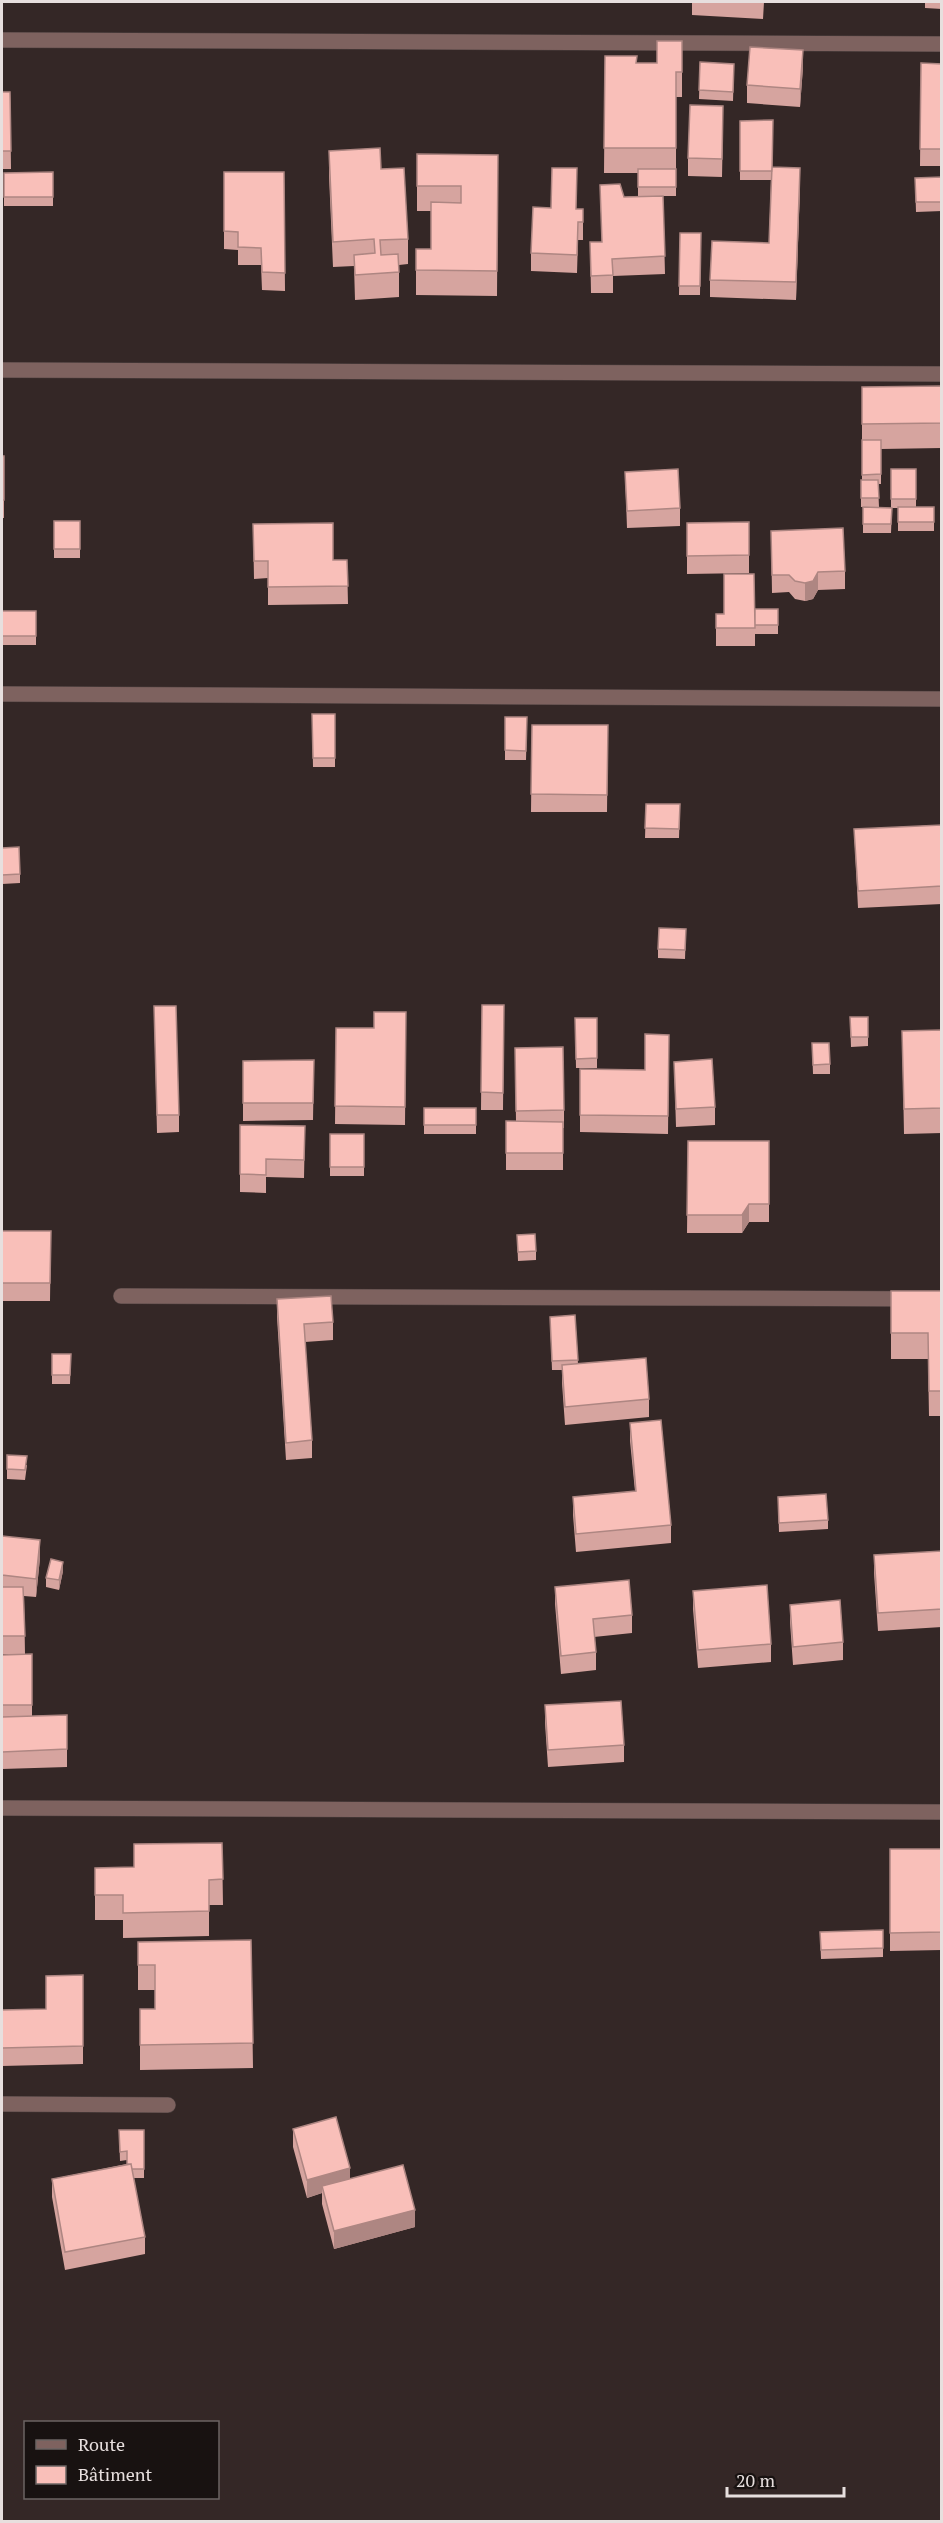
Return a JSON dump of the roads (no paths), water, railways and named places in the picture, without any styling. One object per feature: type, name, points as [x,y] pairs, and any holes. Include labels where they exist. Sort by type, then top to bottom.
[{"type":"street","points":[[2,40],[942,44]]},
{"type":"street","points":[[2,370],[942,374]]},
{"type":"street","points":[[2,694],[942,699]]},
{"type":"street","points":[[121,1296],[942,1299]]},
{"type":"street","points":[[2,1808],[942,1812]]},
{"type":"street","points":[[2,2104],[168,2105]]}]
